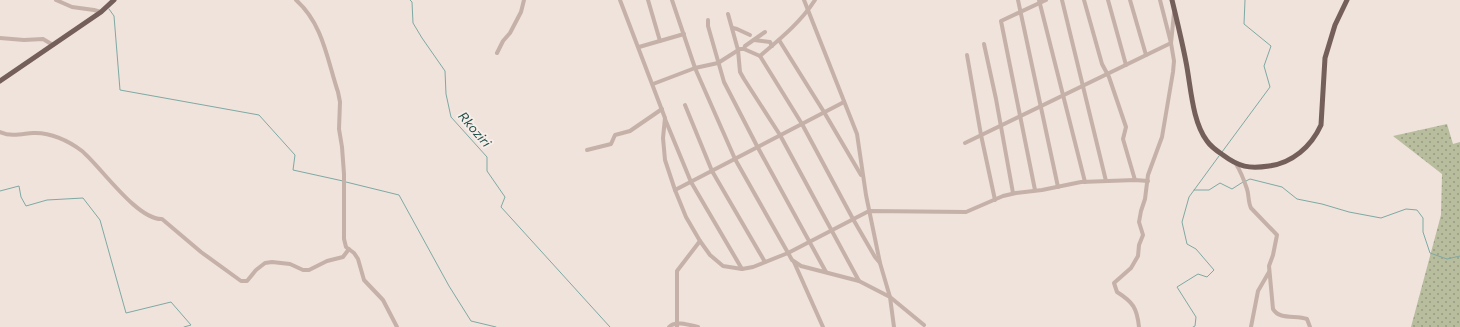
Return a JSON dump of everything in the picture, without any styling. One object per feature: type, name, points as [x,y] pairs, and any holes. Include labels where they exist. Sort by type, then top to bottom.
[{"type":"main road","points":[[0,81],[100,12],[114,0]]},
{"type":"main road","points":[[1172,0],[1184,48],[1195,115],[1201,131],[1213,148],[1236,164],[1258,167],[1278,164],[1294,158],[1311,142],[1321,125],[1322,91],[1326,53],[1335,25],[1347,0]]},
{"type":"street","points":[[56,0],[72,7],[100,12]]},
{"type":"street","points":[[296,0],[311,16],[320,34],[338,92],[340,102],[339,129],[344,174],[344,238],[346,247],[354,252],[364,280],[383,300],[397,327]]},
{"type":"street","points":[[497,53],[502,41],[510,33],[521,12],[524,0]]},
{"type":"street","points":[[620,0],[691,182],[742,269]]},
{"type":"street","points":[[648,0],[660,41]]},
{"type":"street","points":[[678,0],[673,1],[696,68],[735,159],[794,262],[824,327]]},
{"type":"street","points":[[804,0],[857,134],[862,177],[880,263],[890,297],[894,327]]},
{"type":"street","points":[[760,56],[779,40],[808,11],[815,0]]},
{"type":"street","points":[[1018,0],[1058,187]]},
{"type":"street","points":[[1035,190],[1001,21],[1040,1],[1046,0]]},
{"type":"street","points":[[1062,0],[1106,181]]},
{"type":"street","points":[[1084,0],[1102,64],[1126,127],[1123,139],[1134,180]]},
{"type":"street","points":[[1108,0],[1126,65]]},
{"type":"street","points":[[1130,0],[1146,55]]},
{"type":"street","points":[[1138,327],[1138,316],[1130,300],[1117,292],[1114,283],[1131,268],[1138,256],[1139,246],[1143,235],[1139,222],[1141,211],[1145,199],[1148,175],[1162,137],[1173,72],[1174,61],[1171,43],[1160,0]]},
{"type":"street","points":[[1040,1],[1085,182]]},
{"type":"street","points":[[1171,43],[1175,12]]},
{"type":"street","points":[[728,14],[738,50],[740,72],[780,135],[859,280]]},
{"type":"street","points":[[708,20],[708,26],[724,82],[826,272]]},
{"type":"street","points":[[733,28],[750,35]]},
{"type":"street","points":[[744,49],[766,32]]},
{"type":"street","points":[[639,47],[684,34]]},
{"type":"street","points":[[0,38],[44,40],[53,45]]},
{"type":"street","points":[[754,40],[770,42],[772,46]]},
{"type":"street","points":[[779,40],[784,52],[824,112],[862,177]]},
{"type":"street","points":[[964,143],[1171,43]]},
{"type":"street","points":[[984,44],[1013,193]]},
{"type":"street","points":[[653,84],[696,68],[718,63],[738,50],[744,49],[760,56],[802,124],[875,257],[880,263]]},
{"type":"street","points":[[967,56],[981,135],[995,200]]},
{"type":"street","points":[[675,190],[844,102]]},
{"type":"street","points":[[685,104],[712,171],[765,262]]},
{"type":"street","points":[[588,150],[611,144],[615,135],[630,131],[662,109]]},
{"type":"street","points":[[665,118],[663,138],[665,160],[686,217],[710,255],[723,266],[742,269],[752,267],[788,253],[869,210],[966,212],[1013,193],[1085,182],[1134,180],[1148,181]]},
{"type":"street","points":[[0,132],[14,136],[39,134],[66,140],[92,160],[105,177],[126,198],[155,219],[162,219],[201,252],[241,282],[247,282],[256,270],[265,263],[272,262],[290,264],[303,270],[309,270],[343,257],[349,249]]},
{"type":"street","points":[[1236,164],[1243,178],[1251,208],[1277,234],[1273,255],[1269,266],[1273,309],[1275,313],[1280,316],[1307,319],[1310,327]]},
{"type":"street","points":[[677,325],[677,271],[700,240]]},
{"type":"street","points":[[794,262],[801,266],[859,280],[890,297],[924,326]]},
{"type":"street","points":[[1251,327],[1258,291],[1269,272]]},
{"type":"street","points":[[669,327],[671,324],[698,327]]},
{"type":"green space","points":[[1447,124],[1453,144],[1460,142],[1460,327],[1411,327],[1441,215],[1442,174],[1393,136]]},
{"type":"waterway","name":"Rkoziri","points":[[410,0],[412,2],[413,23],[445,71],[446,94],[451,117],[487,157],[487,171],[505,197],[501,207],[610,327]]},
{"type":"waterway","points":[[1222,152],[1270,87],[1264,66],[1271,46],[1244,24],[1245,0]]},
{"type":"waterway","points":[[109,9],[114,16],[120,90],[259,115],[295,155],[293,170],[343,181]]},
{"type":"waterway","points":[[1193,327],[1195,326],[1196,317],[1177,287],[1198,274],[1207,277],[1214,270],[1196,249],[1187,244],[1182,222],[1189,197],[1219,156]]},
{"type":"waterway","points":[[1246,181],[1250,179],[1282,187],[1297,199],[1322,204],[1349,212],[1381,218],[1406,209],[1417,210],[1423,218],[1423,232],[1430,253],[1447,259],[1460,256]]},
{"type":"waterway","points":[[346,182],[399,195],[449,286],[471,321],[496,327]]},
{"type":"waterway","points":[[1194,190],[1209,190],[1220,183],[1232,189],[1243,182]]},
{"type":"waterway","points":[[0,191],[19,186],[21,197],[26,206],[47,200],[83,198],[100,220],[126,313],[171,302],[191,325],[184,327]]}]
